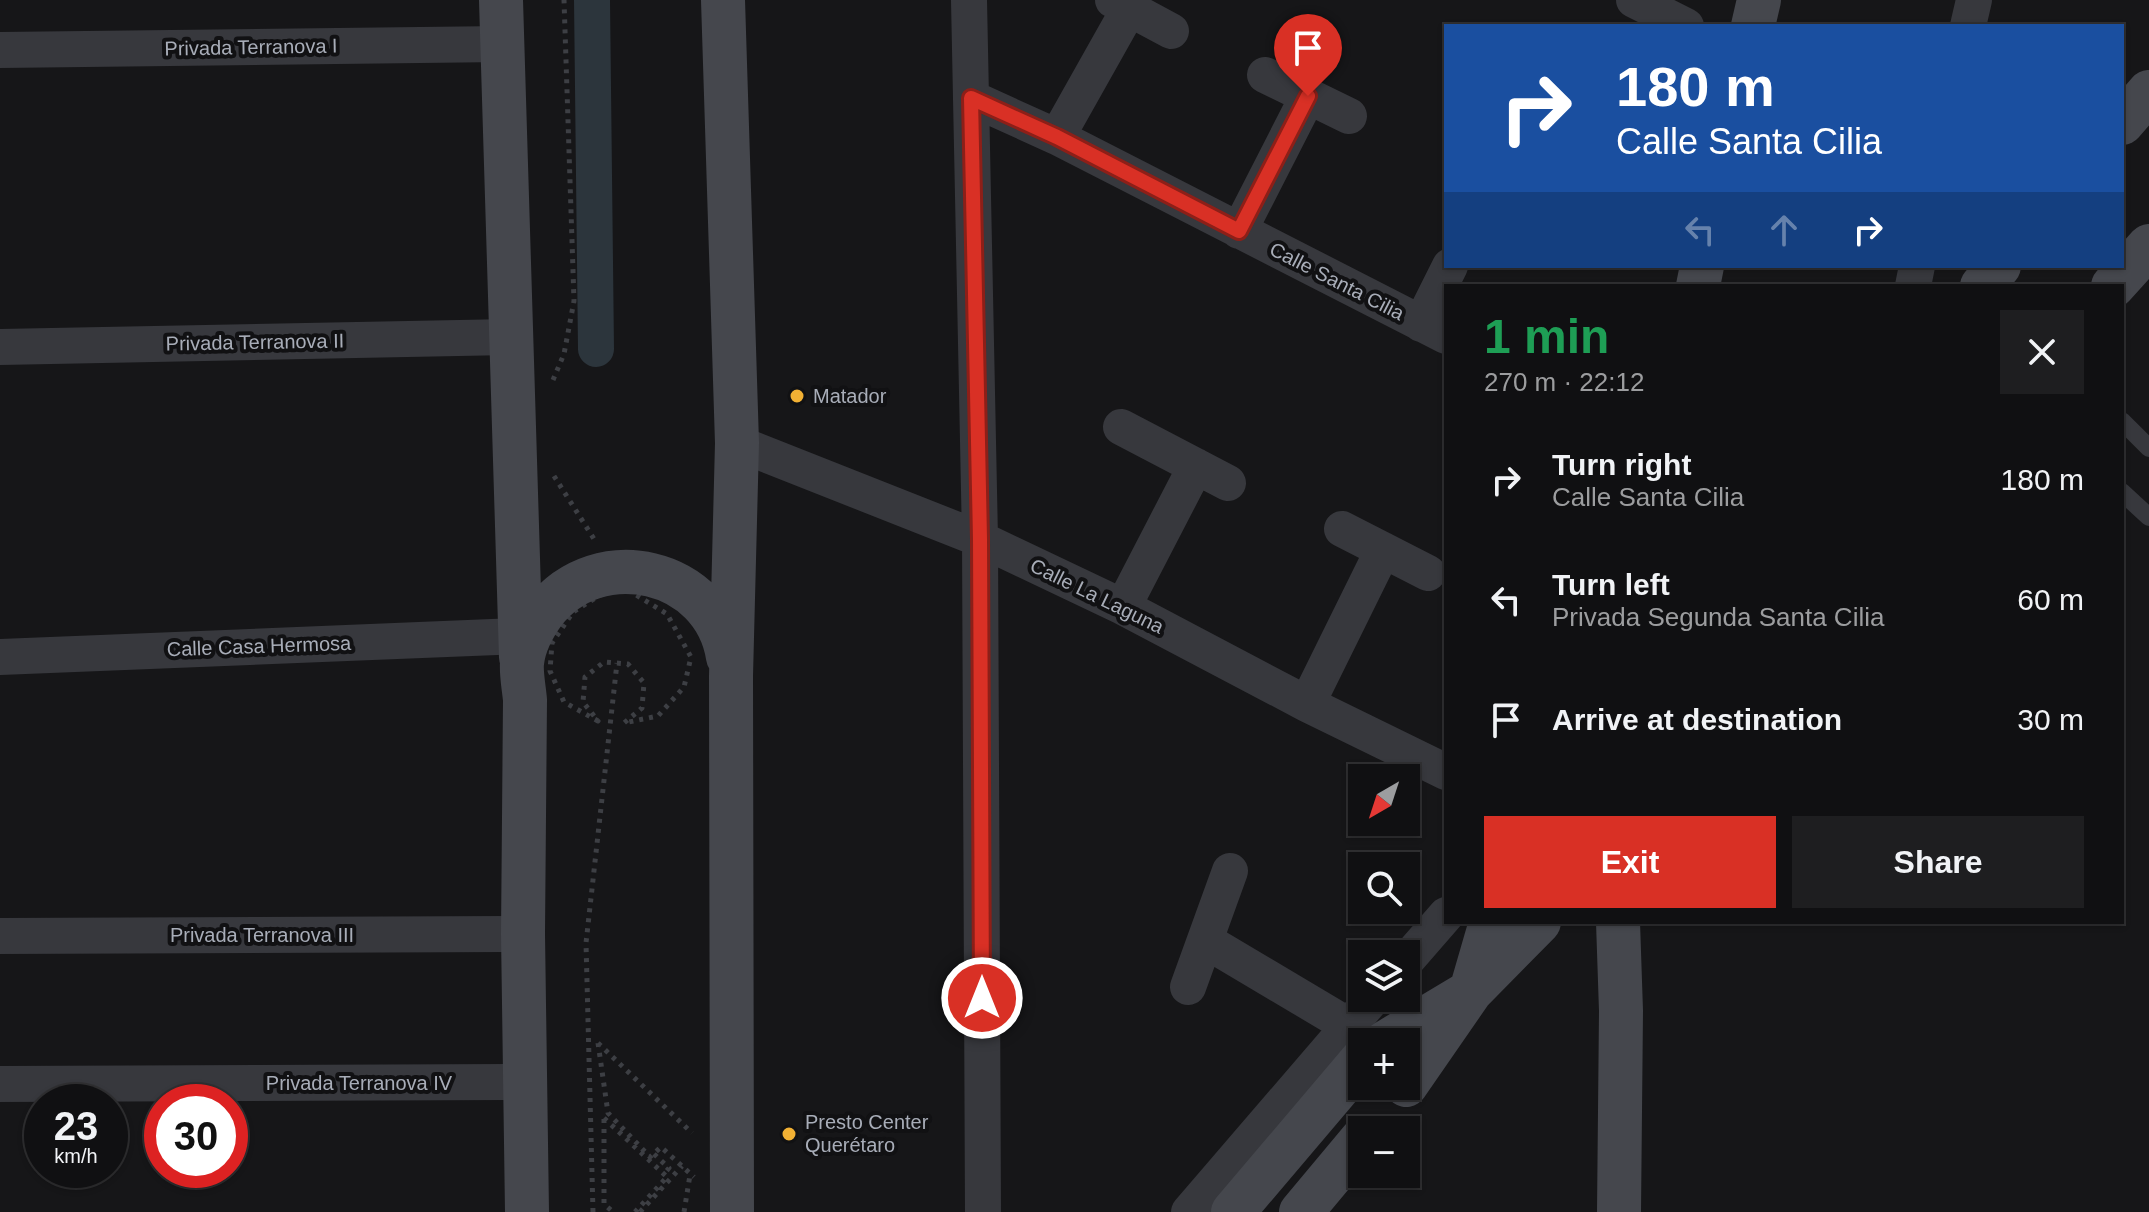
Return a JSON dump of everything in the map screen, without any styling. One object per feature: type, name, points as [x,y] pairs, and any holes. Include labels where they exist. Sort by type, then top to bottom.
[{"type":"main road","points":[[501,0],[519,636],[525,700]]},
{"type":"main road","points":[[723,0],[737,443],[731,676],[732,1212]]},
{"type":"main road","points":[[1753,24],[1759,0]]},
{"type":"main road","points":[[2124,121],[2149,92]]},
{"type":"main road","points":[[2115,284],[2149,246]]},
{"type":"main road","points":[[1984,284],[1997,268]]},
{"type":"main road","points":[[527,1212],[523,934],[525,700],[522,662],[533,627],[555,598],[586,578],[625,580],[655,575],[686,589],[709,613],[725,642],[731,676]]},
{"type":"main road","points":[[1396,1028],[1471,991],[1490,924]]},
{"type":"main road","points":[[1420,1066],[1471,991],[1537,924]]},
{"type":"main road","points":[[1618,924],[1621,1011],[1619,1212]]},
{"type":"main road","points":[[1233,1212],[1348,1066]]},
{"type":"main road","points":[[1381,1116],[1395,1100]]},
{"type":"main road","points":[[1301,1212],[1348,1156]]},
{"type":"street","points":[[969,0],[980,539],[983,1212]]},
{"type":"street","points":[[1634,0],[1682,24]]},
{"type":"street","points":[[1968,24],[1974,0]]},
{"type":"street","points":[[1057,137],[1121,4],[1171,31]]},
{"type":"street","name":"Privada Terranova I","points":[[0,50],[503,44]]},
{"type":"street","points":[[1265,75],[1349,116]]},
{"type":"street","points":[[1239,231],[1308,96]]},
{"type":"street","name":"Calle Santa Cilia","points":[[971,98],[1057,137],[1433,330]]},
{"type":"street","points":[[1433,330],[1444,289]]},
{"type":"street","name":"Privada Terranova II","points":[[0,347],[511,337]]},
{"type":"street","points":[[1121,427],[1228,483]]},
{"type":"street","name":"Calle La Laguna","points":[[737,443],[980,539],[1123,607],[1307,704],[1444,771]]},
{"type":"street","points":[[1123,607],[1196,466]]},
{"type":"street","points":[[1342,529],[1428,573]]},
{"type":"street","points":[[1307,704],[1383,550]]},
{"type":"street","name":"Calle Casa Hermosa","points":[[0,657],[519,636]]},
{"type":"street","points":[[1188,987],[1230,871]]},
{"type":"street","points":[[1420,945],[1444,917]]},
{"type":"street","name":"Privada Terranova III","points":[[0,936],[523,934]]},
{"type":"street","points":[[1206,941],[1348,1032]]},
{"type":"street","points":[[1189,1212],[1348,1060]]},
{"type":"street","name":"Privada Terranova IV","points":[[0,1084],[525,1082]]},
{"type":"lane","points":[[2124,423],[2149,448]]},
{"type":"lane","points":[[2124,494],[2149,517]]},
{"type":"path","points":[[553,381],[564,354],[574,301],[564,0]]},
{"type":"path","points":[[549,467],[594,540],[625,580],[667,614],[691,657],[684,687],[658,716],[624,723],[642,708],[644,683],[628,664],[604,662],[585,677],[583,702],[598,721],[564,702],[550,671],[552,643],[573,612],[625,580]]},
{"type":"path","points":[[593,1212],[586,943],[617,663]]},
{"type":"path","points":[[694,1144],[694,1134],[598,1043],[608,1113],[650,1157],[661,1147],[695,1177],[694,1165]]},
{"type":"path","points":[[613,1212],[604,1204],[604,1118],[667,1177],[637,1212]]},
{"type":"path","points":[[654,1154],[669,1168],[664,1174]]},
{"type":"path","points":[[637,1212],[682,1166]]},
{"type":"path","points":[[684,1212],[690,1174]]},
{"type":"waterway","points":[[592,0],[596,349]]},
{"type":"place","name":"Matador","points":[[797,396]]},
{"type":"place","name":"Presto Center Querétaro","points":[[789,1134]]},
{"type":"route","points":[[982,998],[980,539],[971,98],[1057,137],[1239,231],[1308,96]]}]
